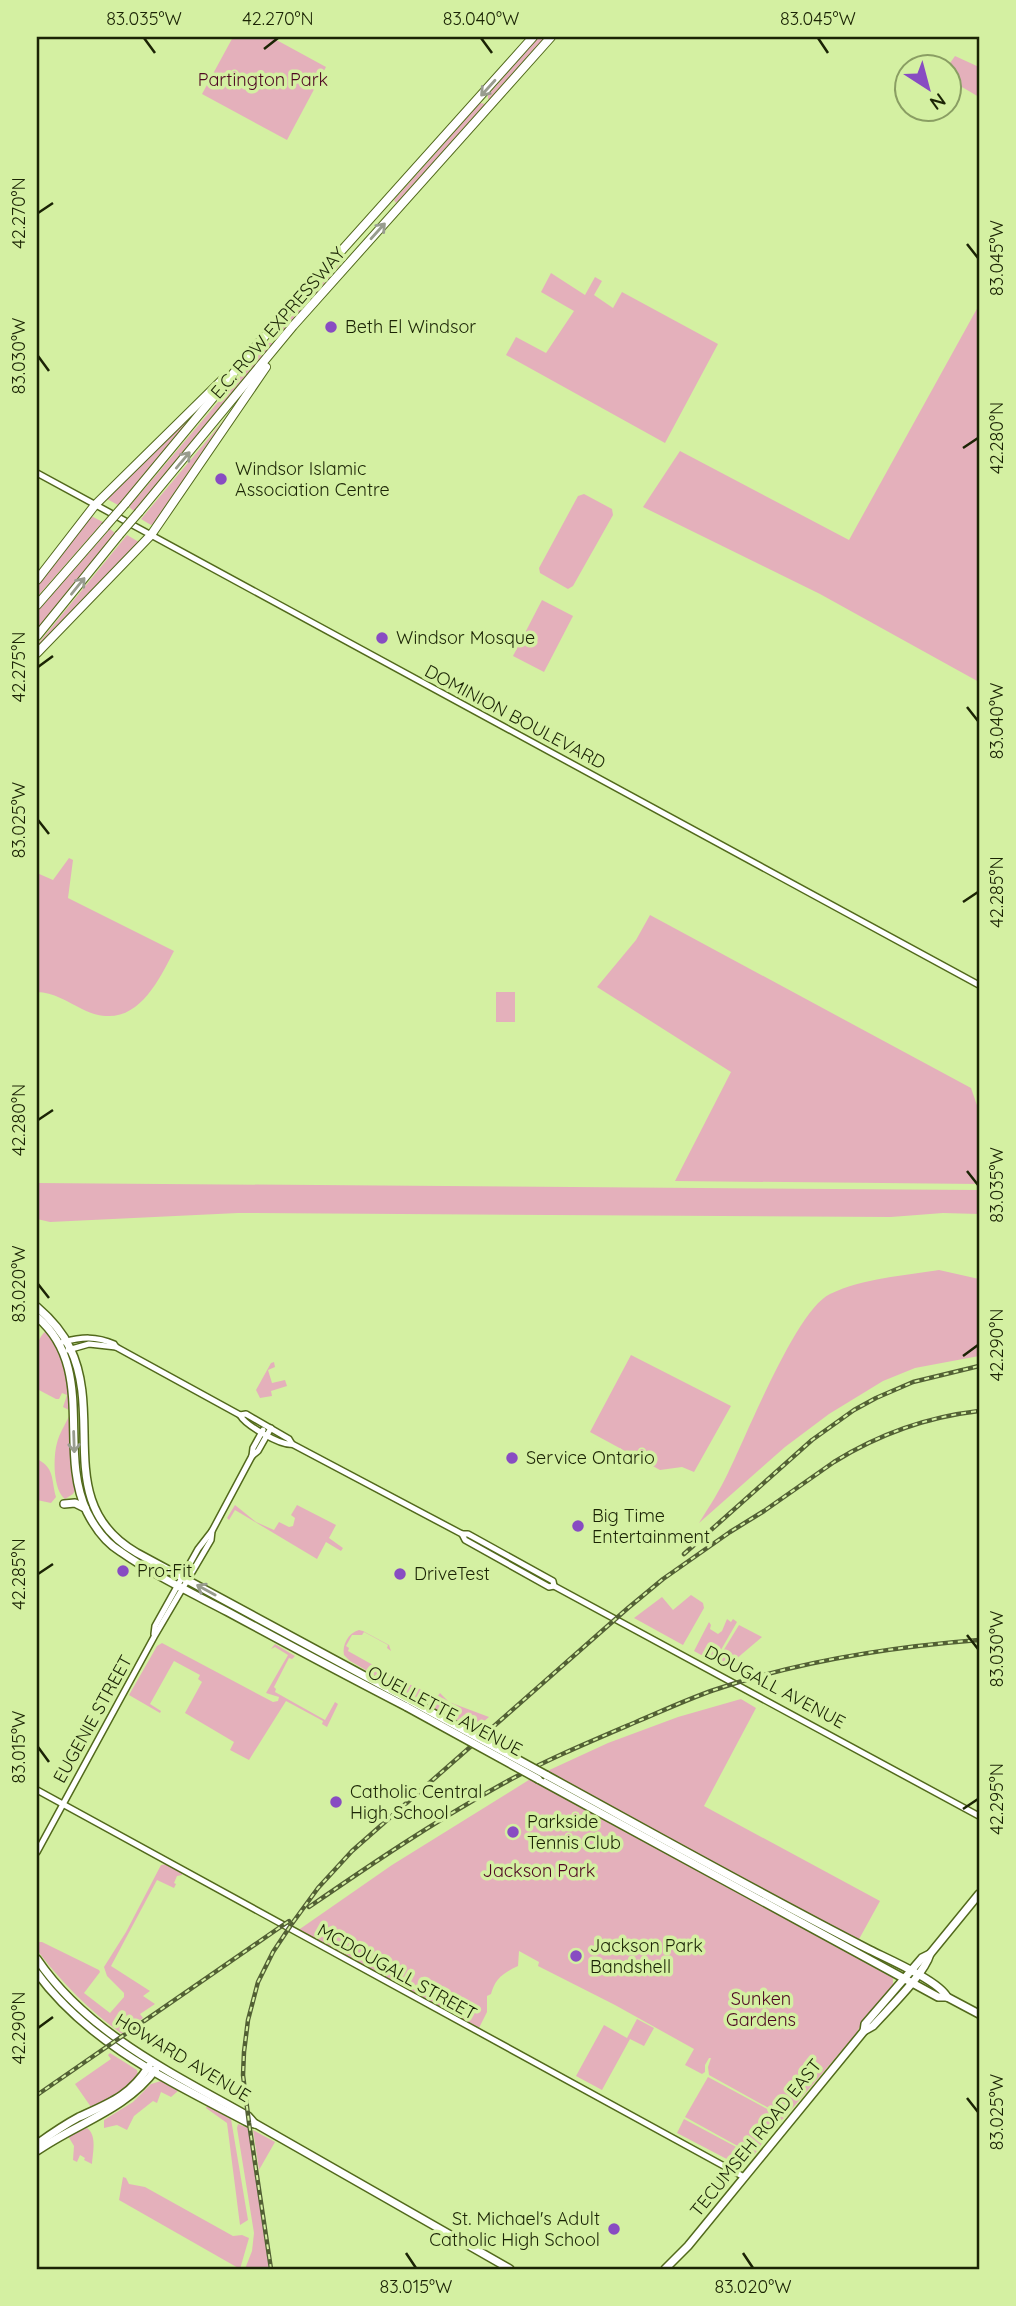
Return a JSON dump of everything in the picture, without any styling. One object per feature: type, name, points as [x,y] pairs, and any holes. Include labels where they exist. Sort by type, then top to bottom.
[{"type":"highway","name":"E.C. ROW EXPRESSWAY","points":[[37,605],[125,505],[256,346],[533,37]]},
{"type":"highway","name":"E.C. ROW EXPRESSWAY","points":[[37,636],[293,326],[551,37]]},
{"type":"highway","points":[[37,653],[151,535],[293,326]]},
{"type":"highway","points":[[37,580],[95,505],[256,346]]},
{"type":"main road","points":[[37,1307],[51,1319],[65,1346]]},
{"type":"main road","points":[[37,1317],[65,1346]]},
{"type":"main road","name":"OUELLETTE AVENUE","points":[[65,1346],[70,1374],[80,1497],[99,1532],[120,1552],[181,1587],[409,1704]]},
{"type":"main road","name":"OUELLETTE AVENUE","points":[[65,1346],[81,1387],[84,1462],[93,1508],[118,1541],[643,1832],[911,1976],[943,1989],[947,1997],[979,2014]]},
{"type":"main road","points":[[64,1504],[75,1503],[85,1508]]},
{"type":"main road","name":"TECUMSEH ROAD EAST","points":[[669,2268],[864,2031],[873,2026],[911,1976],[928,1962],[930,1954],[979,1894]]},
{"type":"main road","name":"HOWARD AVENUE","points":[[37,1959],[60,1989],[81,2010],[153,2066]]},
{"type":"main road","name":"HOWARD AVENUE","points":[[37,1973],[54,1994],[102,2038],[510,2269]]},
{"type":"main road","points":[[37,2144],[61,2127],[121,2097],[153,2066]]},
{"type":"main road","points":[[37,2151],[120,2104],[141,2087],[153,2066]]},
{"type":"street","name":"DOMINION BOULEVARD","points":[[37,473],[979,985]]},
{"type":"street","name":"DOUGALL AVENUE","points":[[65,1346],[89,1344],[116,1347],[240,1415],[243,1421],[264,1434],[286,1445],[292,1444]]},
{"type":"street","name":"DOUGALL AVENUE","points":[[240,1415],[246,1414],[289,1439],[292,1444],[462,1534],[468,1534],[553,1581],[554,1586],[979,1816]]},
{"type":"street","name":"EUGENIE STREET","points":[[37,1852],[181,1587],[205,1537],[212,1531],[252,1456],[253,1448],[268,1427]]},
{"type":"street","name":"MCDOUGALL STREET","points":[[37,1790],[744,2178]]},
{"type":"green space","name":"Partington Park","points":[[233,37],[271,37],[326,67],[287,140],[202,94]]},
{"type":"green space","points":[[538,37],[548,37],[492,101],[488,99],[488,95]]},
{"type":"green space","points":[[964,60],[979,67],[979,97],[964,88]]},
{"type":"green space","points":[[480,103],[486,104],[396,203],[394,200]]},
{"type":"green space","points":[[344,259],[278,341],[274,336]]},
{"type":"green space","points":[[551,273],[585,295],[595,277],[602,281],[594,295],[613,308],[622,292],[718,344],[665,443],[506,355],[516,337],[546,353],[574,311],[541,292]]},
{"type":"green space","points":[[979,305],[979,682],[820,594],[643,507],[680,451],[849,540]]},
{"type":"green space","points":[[268,343],[273,343],[273,347],[134,511],[129,507]]},
{"type":"green space","points":[[201,404],[203,405],[118,505],[107,499]]},
{"type":"green space","points":[[229,414],[153,524],[141,519]]},
{"type":"green space","points":[[584,494],[612,509],[613,515],[573,586],[568,589],[540,573],[539,568],[578,496]]},
{"type":"green space","points":[[91,516],[103,522],[37,597],[37,586]]},
{"type":"green space","points":[[110,529],[115,533],[37,630],[37,612]]},
{"type":"green space","points":[[127,535],[139,542],[37,650],[37,645]]},
{"type":"green space","points":[[542,600],[573,616],[544,672],[513,656]]},
{"type":"green space","points":[[69,858],[73,860],[68,898],[174,951],[150,992],[140,1003],[115,1016],[100,1015],[55,996],[37,992],[37,873],[53,880]]},
{"type":"green space","points":[[650,915],[971,1088],[979,1111],[979,1184],[675,1181],[731,1072],[597,987],[636,940]]},
{"type":"green space","points":[[496,992],[515,992],[515,1022],[496,1022]]},
{"type":"green space","points":[[37,1183],[979,1190],[979,1214],[943,1213],[891,1217],[238,1213],[50,1222],[37,1219]]},
{"type":"green space","points":[[939,1270],[979,1279],[979,1356],[915,1368],[883,1381],[829,1414],[785,1447],[699,1523],[725,1479],[773,1375],[802,1323],[817,1305],[830,1294],[856,1284]]},
{"type":"green space","points":[[46,1331],[66,1368],[70,1389],[69,1410],[63,1407],[67,1395],[62,1393],[59,1399],[56,1399],[37,1389],[38,1342]]},
{"type":"green space","points":[[631,1355],[731,1406],[694,1472],[682,1467],[660,1470],[590,1432]]},
{"type":"green space","points":[[274,1362],[275,1367],[268,1370],[272,1383],[285,1380],[287,1386],[271,1391],[272,1396],[260,1398],[256,1390],[271,1363]]},
{"type":"green space","points":[[69,1416],[76,1488],[73,1494],[65,1499],[56,1481],[55,1456],[58,1440]]},
{"type":"green space","points":[[37,1459],[47,1466],[51,1475],[56,1497],[51,1503],[37,1500]]},
{"type":"green space","points":[[235,1505],[256,1522],[274,1530],[279,1522],[293,1526],[295,1518],[291,1515],[297,1505],[336,1525],[329,1538],[343,1548],[341,1551],[326,1542],[317,1559],[235,1510],[229,1520],[227,1518]]},
{"type":"green space","points":[[691,1595],[703,1603],[704,1608],[683,1645],[634,1618],[662,1597],[673,1610]]},
{"type":"green space","points":[[727,1619],[737,1622],[714,1662],[694,1651],[709,1622],[710,1629],[718,1634]]},
{"type":"green space","points":[[739,1625],[762,1637],[723,1667],[717,1661]]},
{"type":"green space","points":[[363,1631],[389,1645],[391,1651],[387,1648],[388,1645],[364,1632],[362,1635],[352,1635],[346,1646],[348,1651],[398,1679],[437,1697],[440,1693],[449,1702],[489,1717],[472,1731],[350,1661],[344,1655],[345,1643],[352,1634]]},
{"type":"green space","points":[[162,1643],[273,1702],[278,1701],[279,1697],[266,1693],[288,1655],[275,1647],[271,1649],[275,1644],[295,1656],[289,1658],[274,1687],[275,1692],[325,1720],[335,1702],[338,1704],[327,1727],[322,1724],[323,1721],[286,1701],[249,1760],[230,1750],[234,1742],[185,1713],[202,1682],[198,1679],[200,1675],[174,1661],[150,1704],[161,1711],[160,1713],[129,1695],[157,1646]]},
{"type":"green space","name":"Jackson Park","points":[[741,1699],[756,1708],[704,1806],[880,1901],[858,1941],[611,1807],[599,1814],[893,1978],[893,1987],[867,2015],[855,2035],[785,2117],[709,2075],[711,2058],[702,2074],[685,2065],[694,2049],[538,1966],[539,1962],[519,1951],[518,1966],[500,1977],[491,1994],[487,1996],[487,2012],[478,2030],[297,1931],[392,1865],[532,1778],[608,1743],[678,1717]]},
{"type":"green space","points":[[167,1864],[182,1875],[177,1876],[174,1888],[157,1880],[111,1966],[150,1991],[143,1996],[155,2004],[140,2014],[143,2018],[122,2034],[68,1987],[40,1954],[37,1942],[99,1970],[84,1993],[110,2013],[124,1997],[124,1993],[107,1976],[104,1967],[126,1932],[161,1865]]},
{"type":"green space","points":[[637,2019],[654,2028],[644,2046],[630,2039],[602,2090],[576,2076],[604,2025],[627,2038]]},
{"type":"green space","points":[[110,2053],[137,2070],[138,2076],[123,2092],[91,2107],[75,2084],[111,2059],[108,2055]]},
{"type":"green space","points":[[708,2077],[784,2118],[773,2127],[754,2155],[685,2117]]},
{"type":"green space","points":[[161,2081],[178,2091],[171,2097],[161,2092],[157,2103],[153,2101],[134,2116],[127,2130],[117,2125],[104,2128],[104,2120],[133,2102],[151,2084]]},
{"type":"green space","points":[[207,2106],[231,2119],[248,2220],[240,2225],[227,2123],[206,2108]]},
{"type":"green space","points":[[684,2119],[753,2156],[742,2167],[677,2133]]},
{"type":"green space","points":[[238,2124],[248,2128],[269,2269],[245,2269],[252,2251],[254,2233]]},
{"type":"green space","points":[[87,2128],[93,2139],[92,2164],[80,2155],[77,2162],[73,2160],[74,2146],[68,2136]]},
{"type":"green space","points":[[253,2130],[275,2142],[259,2170]]},
{"type":"green space","points":[[123,2177],[129,2184],[145,2187],[233,2236],[242,2235],[249,2238],[240,2269],[119,2200]]},
{"type":"railway","points":[[684,1554],[812,1440],[854,1410],[913,1382],[979,1366]]},
{"type":"railway","points":[[271,2269],[243,2075],[244,2052],[248,2020],[258,1982],[273,1952],[318,1888],[352,1851],[663,1579],[851,1452],[922,1422],[979,1411]]},
{"type":"railway","points":[[309,1907],[425,1830],[514,1778],[694,1697],[812,1663],[879,1651],[979,1640]]},
{"type":"railway","points":[[37,2095],[289,1921]]},
{"type":"place","name":"Beth El Windsor","points":[[331,327]]},
{"type":"place","name":"Windsor Islamic Association Centre","points":[[221,479]]},
{"type":"place","name":"Windsor Mosque","points":[[382,638]]},
{"type":"place","name":"Service Ontario","points":[[512,1458]]},
{"type":"place","name":"Big Time Entertainment","points":[[578,1526]]},
{"type":"place","name":"Pro-Fit","points":[[123,1571]]},
{"type":"place","name":"DriveTest","points":[[400,1574]]},
{"type":"place","name":"Catholic Central High School","points":[[336,1802]]},
{"type":"place","name":"Parkside Tennis Club","points":[[513,1832]]},
{"type":"place","name":"Jackson Park Bandshell","points":[[576,1956]]},
{"type":"place","name":"St. Michael's Adult Catholic High School","points":[[614,2229]]},
{"type":"park label","name":"Sunken Gardens","points":[[761,2009]]}]
